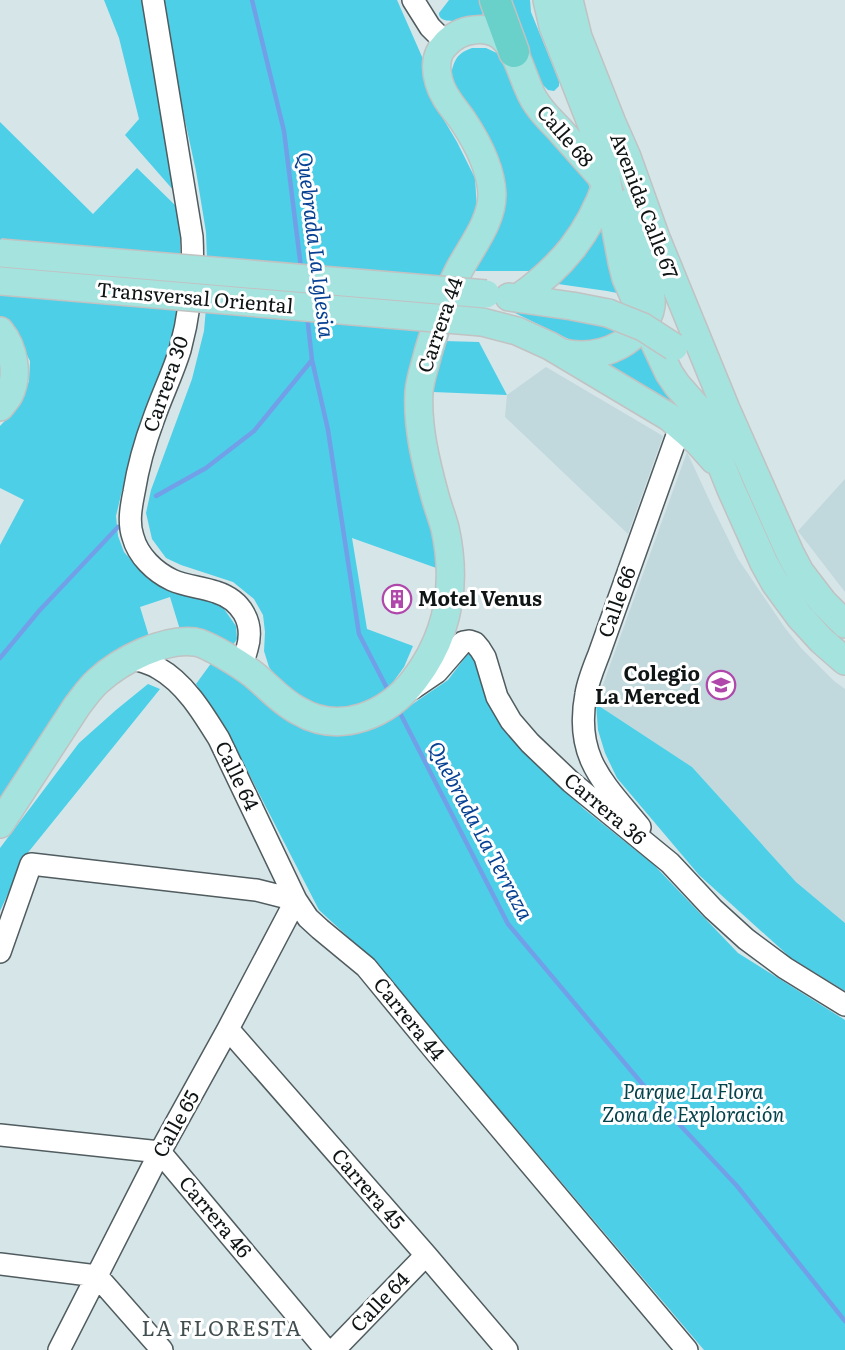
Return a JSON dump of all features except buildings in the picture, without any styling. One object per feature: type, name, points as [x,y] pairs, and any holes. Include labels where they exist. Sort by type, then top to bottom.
[{"type":"highway","points":[[495,0],[514,52]]},
{"type":"main road","name":"Avenida Calle 67","points":[[547,0],[553,26],[597,138],[626,278],[673,380],[699,410],[730,487]]},
{"type":"main road","name":"Avenida Calle 67","points":[[569,0],[578,37],[627,157],[656,238],[726,409]]},
{"type":"main road","points":[[446,43],[463,32],[481,29],[492,31],[500,36],[514,52]]},
{"type":"main road","name":"Carrera 44","points":[[0,824],[66,722],[98,680],[143,662],[152,649],[183,642],[204,645],[251,672],[289,705],[307,716],[324,720],[349,722],[359,720],[394,701],[418,675],[433,648],[447,610],[451,584],[450,555],[428,471],[423,442],[419,404],[420,387],[445,299],[488,218],[492,201],[489,176],[483,157],[472,136],[442,92],[436,70],[437,60],[446,43]]},
{"type":"main road","name":"Calle 68","points":[[514,52],[535,102],[607,183]]},
{"type":"main road","points":[[535,102],[545,106],[561,102],[569,95],[574,82]]},
{"type":"main road","points":[[561,353],[582,356],[603,353],[622,344],[645,322],[651,307],[612,123]]},
{"type":"main road","points":[[518,298],[548,275],[570,252],[595,212],[607,183]]},
{"type":"main road","name":"Transversal Oriental","points":[[0,253],[486,294],[608,313],[643,327],[674,347],[704,375],[726,409]]},
{"type":"main road","name":"Transversal Oriental","points":[[0,280],[482,322],[500,326],[526,334],[561,353],[652,407],[681,427],[705,450],[730,487]]},
{"type":"main road","points":[[0,331],[10,348],[15,379],[9,395],[0,407]]},
{"type":"main road","points":[[726,409],[800,572],[823,602],[845,624]]},
{"type":"main road","points":[[730,487],[775,583],[800,617],[845,661]]},
{"type":"street","name":"Carrera 30","points":[[153,0],[192,237],[193,261],[191,288],[179,351],[143,450],[130,514],[133,538],[142,557],[156,570],[173,581],[218,593],[232,600],[245,614],[250,631],[248,648],[234,662]]},
{"type":"street","points":[[422,4],[430,27],[446,43]]},
{"type":"street","name":"Calle 66","points":[[670,863],[596,771],[585,746],[583,713],[586,692],[598,654],[681,427]]},
{"type":"street","name":"Carrera 36","points":[[394,701],[437,672],[464,642],[469,640],[475,643],[485,657],[503,710],[521,733],[571,782],[670,863],[731,926],[759,950],[845,1005]]},
{"type":"street","name":"Calle 64","points":[[143,662],[177,682],[196,704],[219,739],[297,900]]},
{"type":"street","points":[[0,952],[32,864],[256,890],[297,900]]},
{"type":"street","name":"Calle 65","points":[[59,1350],[160,1152],[297,900]]},
{"type":"street","name":"Carrera 44","points":[[297,900],[308,918],[366,967],[687,1350]]},
{"type":"street","name":"Carrera 45","points":[[228,1029],[505,1349]]},
{"type":"street","points":[[0,1135],[160,1152]]},
{"type":"street","name":"Carrera 46","points":[[160,1152],[326,1350]]},
{"type":"street","name":"Calle 64","points":[[334,1350],[426,1255]]},
{"type":"street","points":[[0,1264],[97,1276],[162,1350]]},
{"type":"shaded area","points":[[546,367],[663,436],[628,534],[505,417],[507,395]]},
{"type":"shaded area","name":"Colegio La Merced","points":[[687,452],[738,559],[801,648],[845,689],[845,923],[796,882],[692,767],[596,704]]},
{"type":"shaded area","points":[[845,479],[845,592],[798,531]]},
{"type":"green space","points":[[104,0],[144,0],[175,192],[125,135],[139,119],[119,38]]},
{"type":"green space","points":[[164,0],[397,0],[423,59],[438,110],[475,178],[477,210],[419,346],[442,570],[352,538],[367,629],[413,646],[404,667],[383,696],[342,712],[318,707],[295,696],[279,681],[269,667],[264,651],[263,615],[254,599],[233,582],[166,558],[152,539],[146,513],[151,490],[192,379],[204,331],[208,285],[206,232],[196,171],[179,93]]},
{"type":"green space","points":[[449,0],[488,0],[489,6],[479,16],[448,21],[440,17],[439,13]]},
{"type":"green space","points":[[505,0],[530,0],[531,12],[559,81],[559,86],[554,91],[548,90],[541,83]]},
{"type":"green space","points":[[472,48],[486,48],[499,54],[585,174],[590,189],[589,203],[565,239],[533,271],[472,271],[494,227],[450,81],[455,60],[461,53]]},
{"type":"green space","points":[[0,122],[93,214],[137,168],[177,207],[180,280],[176,320],[166,360],[151,396],[125,478],[116,516],[118,536],[124,552],[147,578],[160,587],[176,594],[209,600],[224,609],[236,626],[237,639],[231,648],[181,633],[170,597],[140,607],[151,643],[0,804],[0,545],[24,500],[0,488],[0,426],[20,405],[29,381],[30,361],[16,334],[0,316]]},
{"type":"green space","points":[[603,225],[622,294],[551,283],[588,247]]},
{"type":"green space","points":[[513,312],[585,321],[627,334],[581,345]]},
{"type":"green space","points":[[637,339],[651,347],[688,415],[600,360]]},
{"type":"green space","points":[[444,341],[479,342],[507,395],[433,392],[438,360]]},
{"type":"green space","name":"Parque La Flora Zona de Exploración","points":[[470,651],[521,748],[539,766],[584,809],[654,865],[738,953],[845,1020],[845,1350],[704,1350],[371,958],[319,910],[231,739],[196,684],[212,662],[243,678],[266,700],[375,724],[395,716],[448,680]]},
{"type":"green space","points":[[148,684],[160,689],[26,855],[0,911],[0,848],[79,743]]},
{"type":"green space","points":[[596,704],[692,767],[796,882],[845,923],[845,991],[791,958],[699,875],[617,778],[605,753],[598,730]]},
{"type":"waterway","name":"Quebrada La Iglesia","points":[[252,0],[284,131],[301,268]]},
{"type":"waterway","name":"Quebrada La Terraza","points":[[307,315],[312,360],[328,430],[359,634],[390,694]]},
{"type":"waterway","name":"Quebrada La Iglesia","points":[[156,496],[206,468],[254,431],[312,360]]},
{"type":"waterway","name":"Quebrada La Iglesia","points":[[0,658],[39,611],[118,527]]},
{"type":"waterway","name":"Quebrada La Terraza","points":[[398,709],[508,924],[649,1092],[737,1186],[845,1321]]},
{"type":"place","name":"Motel Venus","points":[[397,599]]},
{"type":"place","name":"Colegio La Merced","points":[[721,685]]},
{"type":"district","name":"LA FLORESTA","points":[[222,1329]]}]
